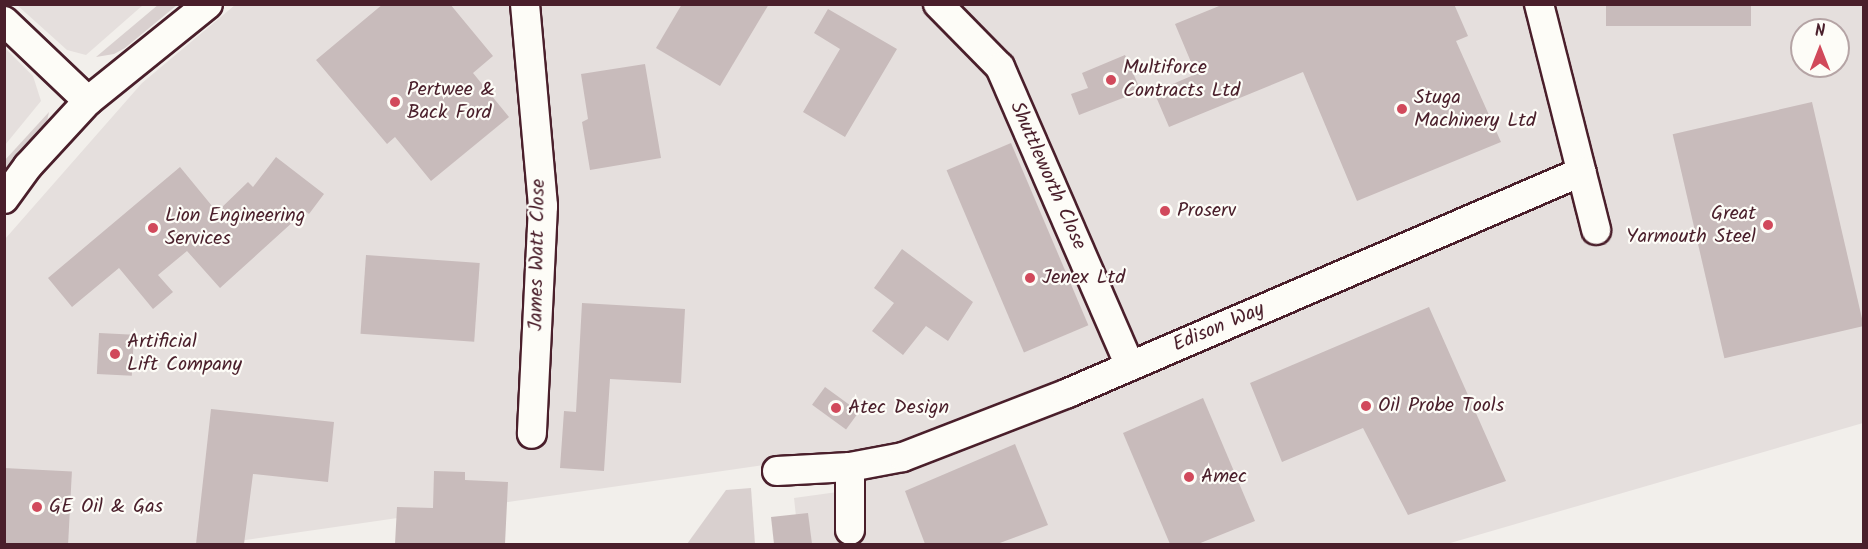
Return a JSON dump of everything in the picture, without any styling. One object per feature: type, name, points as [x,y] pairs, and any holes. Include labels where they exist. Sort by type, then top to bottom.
[{"type":"street","points":[[4,199],[28,166],[88,102],[208,4]]},
{"type":"street","name":"James Watt Close","points":[[525,4],[543,206],[531,434]]},
{"type":"street","name":"Shuttleworth Close","points":[[938,4],[1000,67],[1130,366]]},
{"type":"street","points":[[1539,4],[1596,230]]},
{"type":"street","points":[[4,21],[88,102]]},
{"type":"street","name":"Edison Way","points":[[777,471],[850,467],[903,457],[1130,366],[1581,172]]},
{"type":"street","points":[[850,467],[850,530]]},
{"type":"shaded area","points":[[159,4],[177,5],[125,48],[114,54],[96,57]]},
{"type":"shaded area","points":[[17,5],[143,5],[86,55],[67,50]]},
{"type":"shaded area","points":[[235,5],[1863,5],[1863,423],[1447,544],[799,544],[794,498],[852,490],[826,456],[218,544],[5,544],[5,239],[142,83]]},
{"type":"shaded area","points":[[5,48],[33,76],[41,101],[5,145]]},
{"type":"shaded area","points":[[49,112],[46,126],[5,177],[5,160]]},
{"type":"shaded area","points":[[751,488],[755,544],[687,544],[726,490]]},
{"type":"building","name":"Pertwee & Back Ford","points":[[383,4],[450,4],[493,56],[473,73],[509,117],[431,181],[395,137],[387,144],[316,60]]},
{"type":"building","points":[[682,4],[769,4],[720,86],[656,48]]},
{"type":"building","name":"Stuga Machinery Ltd","points":[[1224,4],[1454,4],[1468,36],[1456,41],[1501,142],[1357,201],[1303,72],[1169,127],[1154,92],[1196,74],[1175,24]]},
{"type":"building","points":[[1606,4],[1751,4],[1751,26],[1606,26]]},
{"type":"building","points":[[828,9],[897,49],[845,137],[803,112],[840,49],[814,33]]},
{"type":"building","name":"Multiforce Contracts Ltd","points":[[1125,55],[1141,91],[1079,115],[1071,94],[1088,88],[1082,73]]},
{"type":"building","points":[[645,64],[661,158],[590,170],[582,122],[588,119],[581,74]]},
{"type":"building","name":"Great Yarmouth Steel","points":[[1812,102],[1864,326],[1724,358],[1673,134]]},
{"type":"building","points":[[1011,143],[1088,325],[1024,353],[947,170]]},
{"type":"building","points":[[276,157],[324,194],[309,214],[305,211],[220,288],[187,251],[158,275],[173,292],[153,309],[119,268],[72,307],[48,278],[180,167],[217,212],[248,182],[253,187]]},
{"type":"building","points":[[902,249],[973,302],[948,341],[926,326],[903,355],[872,331],[894,303],[874,288]]},
{"type":"building","points":[[366,255],[480,263],[474,342],[360,334]]},
{"type":"building","points":[[582,303],[685,309],[681,383],[610,379],[604,471],[560,468],[564,411],[576,412]]},
{"type":"building","name":"Oil Probe Tools","points":[[1429,307],[1506,481],[1408,515],[1363,428],[1282,462],[1250,383]]},
{"type":"building","name":"Artificial Lift Company","points":[[99,333],[134,335],[132,376],[97,374]]},
{"type":"building","name":"Atec Design","points":[[825,387],[859,412],[846,429],[812,405]]},
{"type":"building","name":"Amec","points":[[1203,398],[1255,521],[1198,544],[1170,544],[1123,433]]},
{"type":"building","points":[[211,409],[334,422],[328,482],[253,474],[244,544],[196,544]]},
{"type":"building","points":[[1015,444],[1048,525],[997,544],[925,544],[905,491]]},
{"type":"building","name":"GE Oil & Gas","points":[[4,468],[72,472],[68,544],[4,544]]},
{"type":"building","points":[[434,471],[465,472],[465,480],[508,482],[505,544],[395,544],[397,507],[433,508]]},
{"type":"building","points":[[808,513],[812,544],[774,544],[771,517]]},
{"type":"place","name":"Multiforce Contracts Ltd","points":[[1111,80]]},
{"type":"place","name":"Pertwee & Back Ford","points":[[395,102]]},
{"type":"place","name":"Stuga Machinery Ltd","points":[[1402,109]]},
{"type":"place","name":"Proserv","points":[[1165,211]]},
{"type":"place","name":"Great Yarmouth Steel","points":[[1768,225]]},
{"type":"place","name":"Lion Engineering Services","points":[[153,228]]},
{"type":"place","name":"Jenex Ltd","points":[[1030,278]]},
{"type":"place","name":"Artificial Lift Company","points":[[115,354]]},
{"type":"place","name":"Oil Probe Tools","points":[[1366,406]]},
{"type":"place","name":"Atec Design","points":[[836,408]]},
{"type":"place","name":"Amec","points":[[1189,477]]},
{"type":"place","name":"GE Oil & Gas","points":[[37,507]]}]
